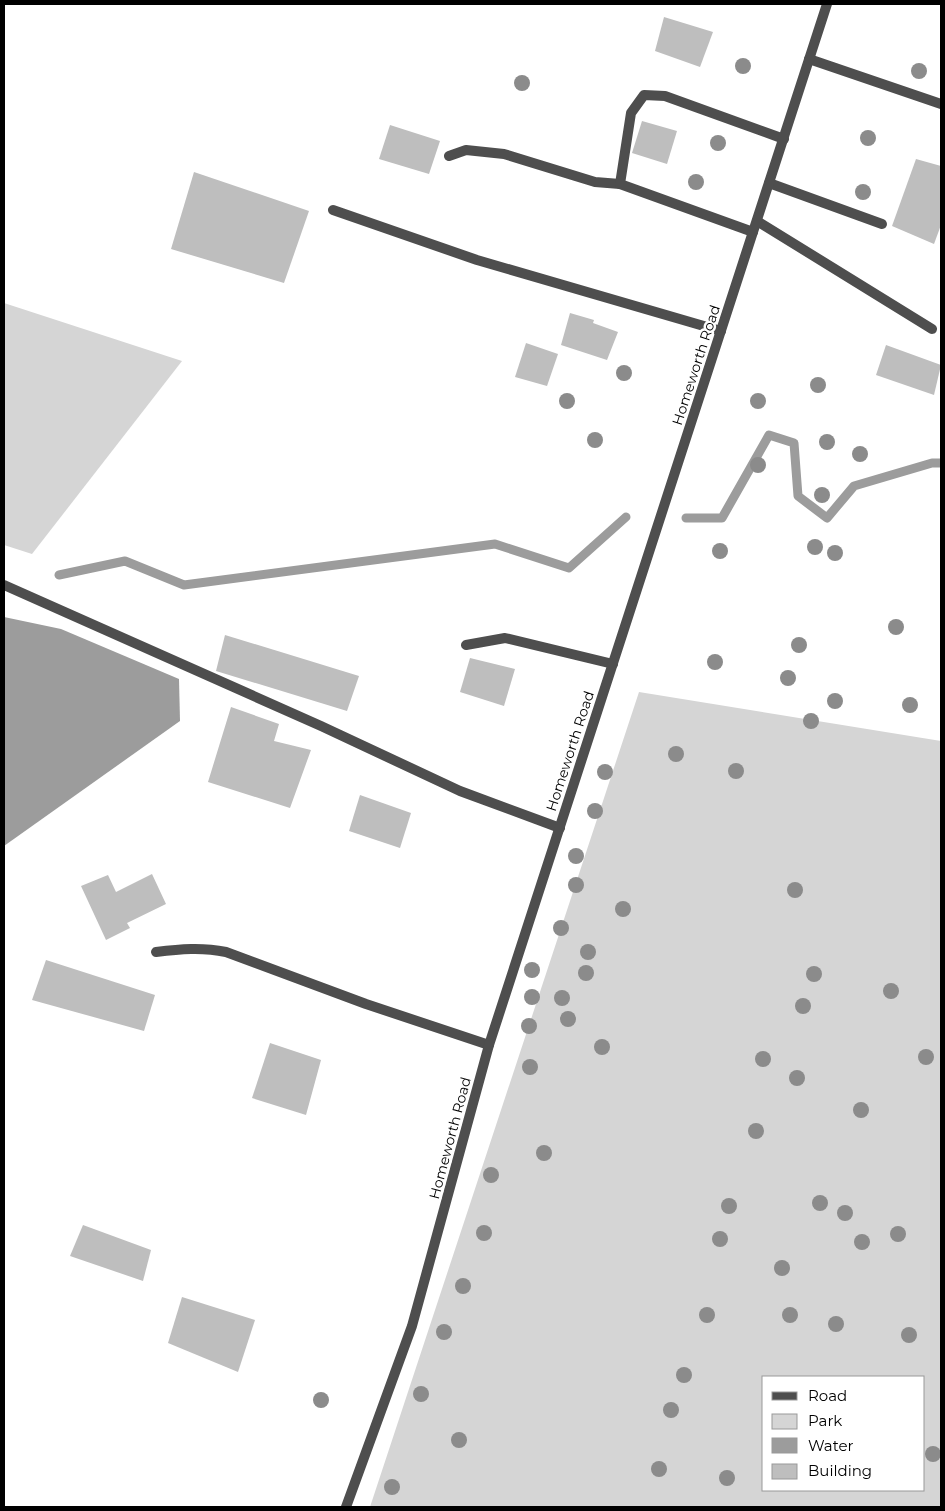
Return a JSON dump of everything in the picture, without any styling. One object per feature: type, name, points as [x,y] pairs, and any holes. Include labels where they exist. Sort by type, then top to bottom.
[{"type":"street","name":"Homeworth Road","points":[[346,1507],[412,1326],[489,1045],[827,4]]},
{"type":"street","points":[[809,59],[941,104]]},
{"type":"street","points":[[620,184],[631,112],[644,95],[665,96],[784,139]]},
{"type":"street","points":[[448,156],[466,150],[504,154],[595,182],[620,184],[754,232]]},
{"type":"street","points":[[769,184],[882,224]]},
{"type":"street","points":[[333,210],[477,260],[721,330]]},
{"type":"street","points":[[757,221],[932,329]]},
{"type":"street","points":[[4,584],[321,726],[460,791],[560,828]]},
{"type":"street","points":[[466,645],[505,638],[613,664]]},
{"type":"street","points":[[156,952],[188,948],[226,952],[366,1004],[489,1045]]},
{"type":"green space","points":[[4,303],[182,361],[32,554],[4,545]]},
{"type":"green space","points":[[639,692],[941,741],[941,1507],[370,1507]]},
{"type":"water","points":[[4,617],[61,629],[179,679],[180,721],[4,846]]},
{"type":"building","points":[[664,17],[713,32],[700,67],[655,51]]},
{"type":"building","points":[[642,121],[677,131],[667,164],[632,153]]},
{"type":"building","points":[[390,125],[440,141],[429,174],[379,159]]},
{"type":"building","points":[[916,159],[941,166],[941,225],[934,244],[892,226]]},
{"type":"building","points":[[194,172],[309,211],[284,283],[171,249]]},
{"type":"building","points":[[570,313],[594,320],[593,323],[618,332],[607,360],[561,345]]},
{"type":"building","points":[[526,343],[558,354],[547,386],[515,377]]},
{"type":"building","points":[[886,345],[941,365],[934,395],[876,375]]},
{"type":"building","points":[[225,635],[359,676],[347,711],[216,671]]},
{"type":"building","points":[[470,658],[515,669],[504,706],[460,692]]},
{"type":"building","points":[[231,707],[279,724],[274,741],[311,750],[290,808],[208,782]]},
{"type":"building","points":[[360,795],[411,813],[400,848],[349,831]]},
{"type":"building","points":[[152,874],[166,904],[127,923],[130,928],[106,940],[81,886],[108,875],[116,892]]},
{"type":"building","points":[[46,960],[155,995],[144,1031],[32,1000]]},
{"type":"building","points":[[270,1043],[321,1060],[306,1115],[252,1098]]},
{"type":"building","points":[[83,1225],[151,1250],[143,1281],[70,1256]]},
{"type":"building","points":[[182,1297],[255,1320],[238,1372],[168,1343]]},
{"type":"waterway","points":[[686,518],[722,518],[769,435],[794,443],[798,496],[827,518],[854,486],[932,463],[941,463]]},
{"type":"waterway","points":[[59,575],[125,561],[184,585],[495,544],[569,568],[626,517]]}]
